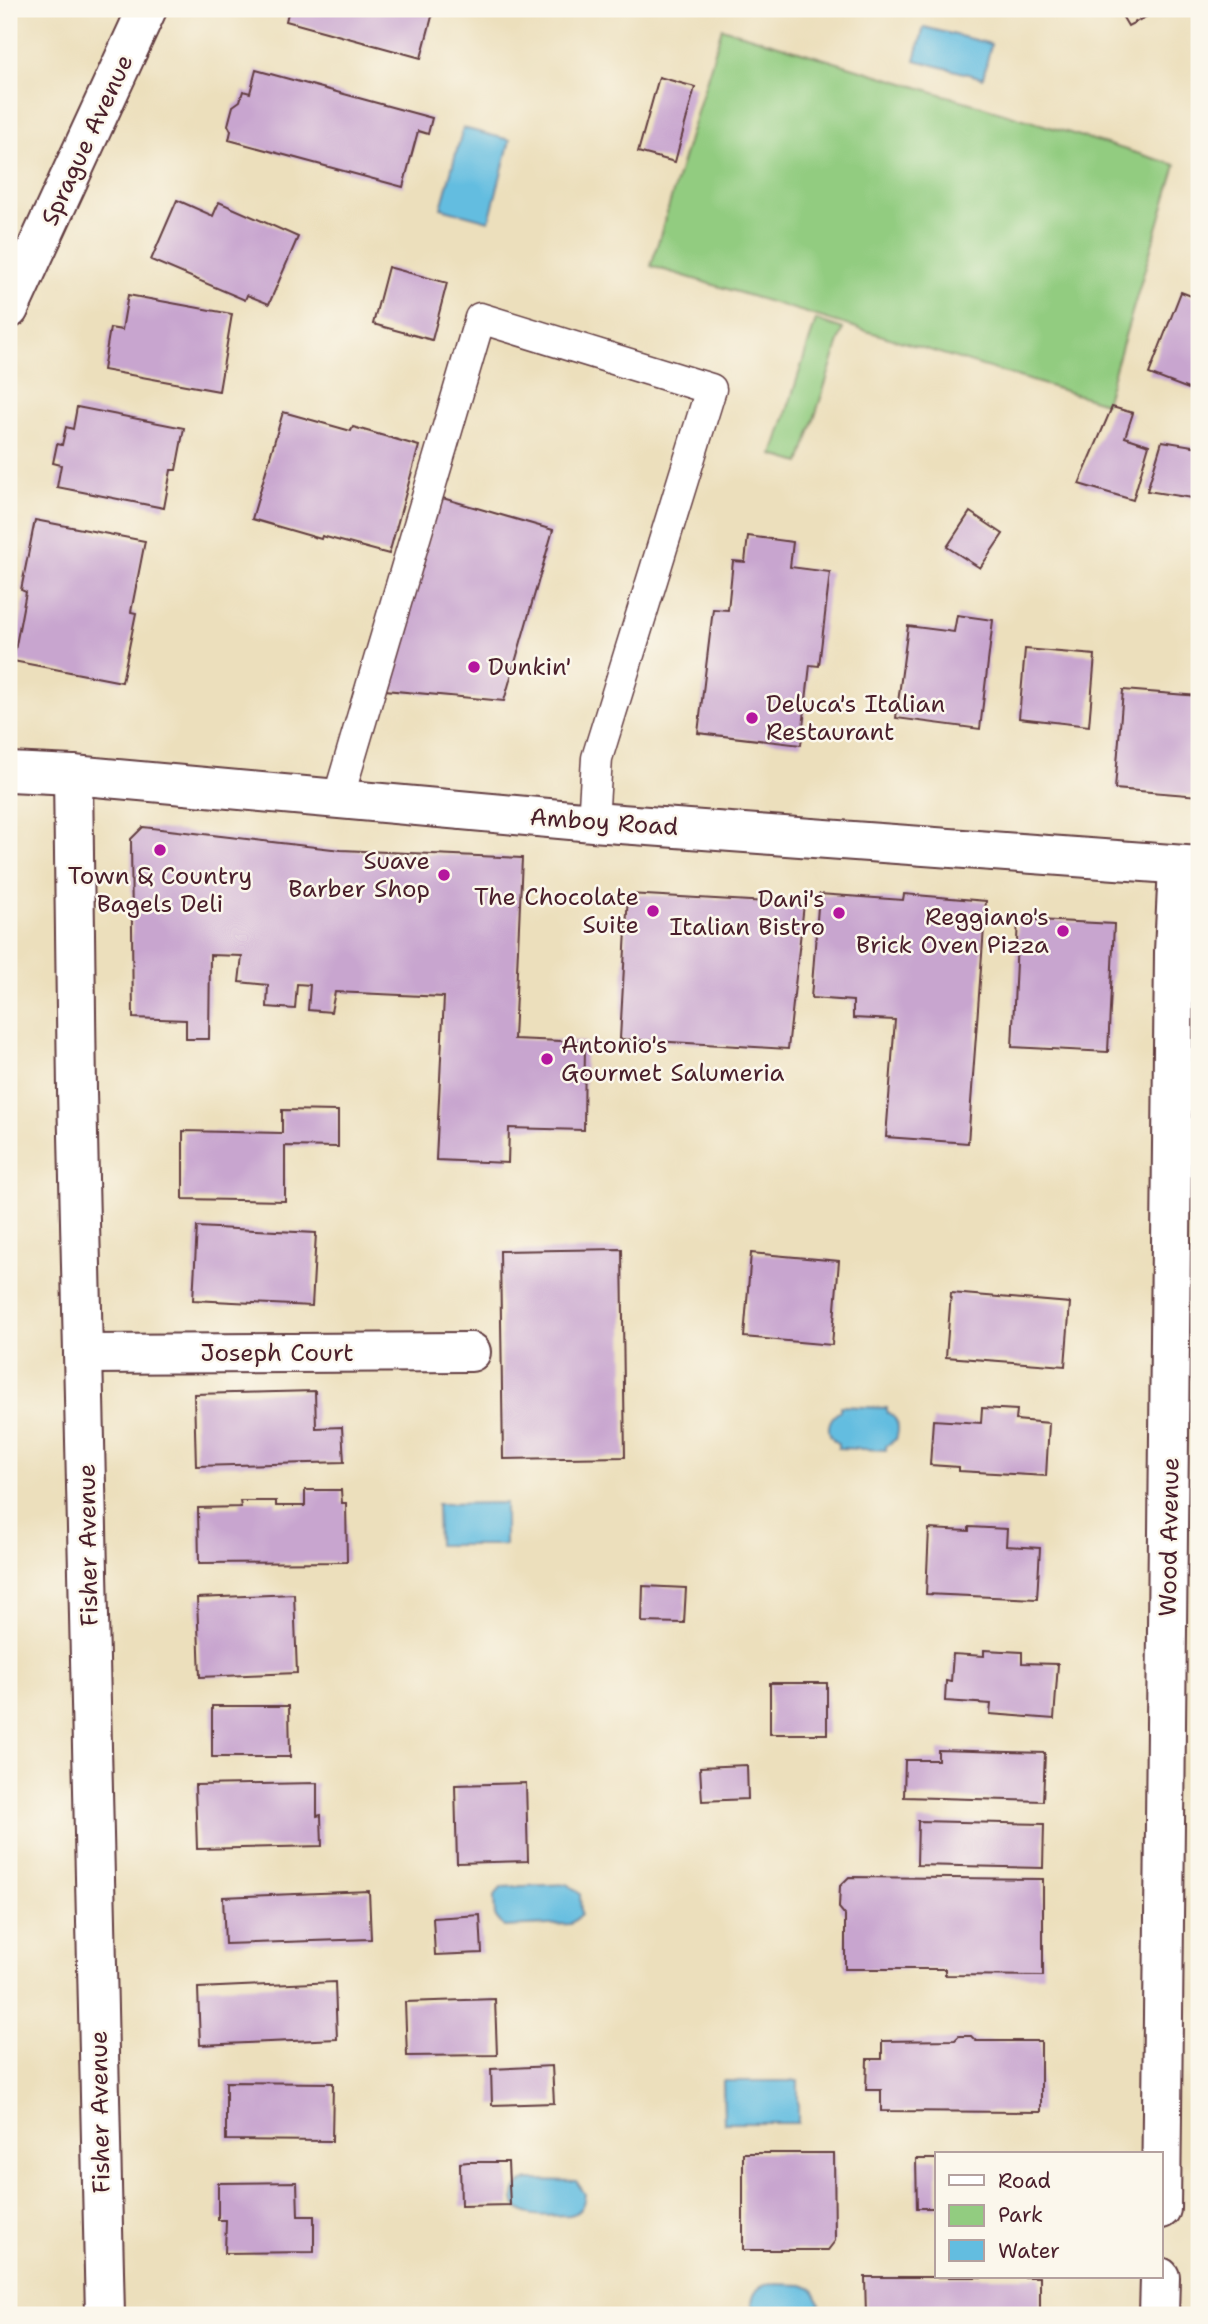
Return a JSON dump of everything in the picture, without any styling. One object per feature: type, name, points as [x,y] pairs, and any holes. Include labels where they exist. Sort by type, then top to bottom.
[{"type":"street","name":"Sprague Avenue","points":[[9,309],[147,9]]},
{"type":"street","name":"Amboy Road","points":[[9,772],[73,775],[593,822],[1188,865]]},
{"type":"street","name":"Fisher Avenue","points":[[73,775],[105,2315]]},
{"type":"street","name":"Wood Avenue","points":[[1162,2152],[1174,953],[1188,865]]},
{"type":"street","name":"Joseph Court","points":[[84,1354],[471,1352]]},
{"type":"street","points":[[1159,2315],[1160,2278]]},
{"type":"lane","points":[[338,799],[480,318],[711,390],[597,758],[593,822]]},
{"type":"green space","points":[[722,28],[1176,165],[1105,403],[651,266]]},
{"type":"green space","points":[[816,320],[843,329],[800,463],[773,455]]},
{"type":"water","points":[[924,27],[991,44],[983,78],[915,60]]},
{"type":"water","points":[[463,128],[510,140],[489,221],[441,208]]},
{"type":"water","points":[[840,1406],[887,1408],[887,1412],[894,1417],[897,1424],[896,1439],[886,1446],[886,1450],[838,1448],[829,1427],[840,1411]]},
{"type":"water","points":[[505,1503],[505,1545],[438,1545],[437,1504]]},
{"type":"water","points":[[568,1884],[580,1894],[581,1915],[570,1924],[504,1927],[495,1916],[494,1896],[502,1887]]},
{"type":"water","points":[[723,2081],[798,2081],[798,2123],[724,2123]]},
{"type":"water","points":[[529,2180],[576,2181],[585,2194],[583,2204],[577,2212],[570,2215],[535,2215],[520,2210],[515,2204],[514,2195],[519,2185]]},
{"type":"water","points":[[771,2284],[803,2285],[813,2289],[820,2303],[816,2314],[760,2315],[752,2304],[754,2296],[757,2290]]},
{"type":"building","points":[[286,9],[434,9],[421,58],[286,21]]},
{"type":"building","points":[[1118,9],[1161,9],[1128,26]]},
{"type":"building","points":[[256,70],[432,118],[428,134],[418,131],[403,187],[229,140],[231,131],[228,125],[233,106],[240,101],[243,91],[250,93]]},
{"type":"building","points":[[659,77],[695,87],[675,162],[638,152]]},
{"type":"building","points":[[177,200],[213,216],[219,202],[298,237],[269,304],[247,295],[245,300],[151,260]]},
{"type":"building","points":[[388,267],[447,283],[432,340],[373,324]]},
{"type":"building","points":[[1181,292],[1199,299],[1199,393],[1149,374]]},
{"type":"building","points":[[128,295],[232,314],[219,391],[103,370],[110,328],[122,330]]},
{"type":"building","points":[[77,407],[184,428],[176,470],[171,470],[164,508],[57,487],[61,465],[53,463],[57,444],[62,445],[66,427],[73,429]]},
{"type":"building","points":[[1112,407],[1133,413],[1125,437],[1149,445],[1133,500],[1079,484]]},
{"type":"building","points":[[283,412],[351,431],[353,427],[419,446],[389,554],[322,536],[321,539],[252,519]]},
{"type":"building","points":[[1162,441],[1199,447],[1199,499],[1147,491]]},
{"type":"building","points":[[439,497],[553,530],[504,701],[385,690]]},
{"type":"building","points":[[970,512],[1003,534],[980,568],[947,547]]},
{"type":"building","points":[[35,520],[145,541],[131,612],[136,613],[122,682],[13,661],[26,592],[21,590]]},
{"type":"building","points":[[748,536],[793,542],[790,567],[830,572],[819,666],[810,665],[801,745],[698,733],[713,609],[728,610],[733,561],[745,562]]},
{"type":"building","points":[[957,615],[993,620],[980,729],[896,718],[908,626],[954,632]]},
{"type":"building","points":[[1025,649],[1095,655],[1089,726],[1019,718]]},
{"type":"building","points":[[1123,690],[1199,696],[1199,796],[1115,789]]},
{"type":"building","points":[[143,827],[341,850],[522,858],[514,1039],[585,1042],[584,1130],[509,1128],[508,1163],[436,1160],[444,997],[335,992],[331,1012],[308,1010],[310,985],[297,984],[295,1009],[267,1007],[268,985],[239,982],[242,956],[210,955],[209,1039],[186,1039],[186,1020],[133,1018],[131,839]]},
{"type":"building","points":[[628,894],[804,904],[788,1049],[620,1039]]},
{"type":"building","points":[[819,894],[903,900],[904,894],[986,901],[968,1143],[886,1137],[895,1020],[853,1018],[853,1001],[811,998]]},
{"type":"building","points":[[1018,919],[1114,924],[1108,1052],[1012,1047]]},
{"type":"building","points":[[282,1110],[338,1111],[338,1147],[285,1146],[285,1201],[183,1199],[183,1131],[282,1133]]},
{"type":"building","points":[[197,1227],[316,1233],[312,1306],[193,1300]]},
{"type":"building","points":[[622,1249],[625,1457],[503,1459],[500,1251]]},
{"type":"building","points":[[751,1253],[839,1261],[832,1345],[744,1337]]},
{"type":"building","points":[[951,1293],[1070,1303],[1065,1366],[946,1357]]},
{"type":"building","points":[[315,1391],[316,1428],[342,1427],[344,1462],[196,1466],[194,1394]]},
{"type":"building","points":[[982,1408],[1017,1410],[1016,1420],[1049,1423],[1046,1476],[959,1471],[959,1467],[930,1465],[933,1420],[981,1423]]},
{"type":"building","points":[[305,1490],[341,1490],[342,1503],[346,1503],[347,1562],[199,1563],[198,1508],[241,1507],[240,1501],[276,1501],[276,1506],[305,1506]]},
{"type":"building","points":[[969,1527],[1007,1529],[1006,1546],[1040,1548],[1037,1599],[926,1594],[929,1529],[969,1531]]},
{"type":"building","points":[[643,1586],[686,1588],[684,1623],[642,1622]]},
{"type":"building","points":[[294,1594],[297,1673],[200,1677],[197,1598]]},
{"type":"building","points":[[984,1650],[1022,1652],[1022,1663],[1058,1664],[1054,1719],[990,1714],[991,1704],[945,1701],[946,1681],[951,1682],[953,1654],[984,1656]]},
{"type":"building","points":[[770,1683],[827,1683],[827,1734],[770,1734]]},
{"type":"building","points":[[212,1706],[289,1706],[290,1757],[212,1757]]},
{"type":"building","points":[[938,1750],[1045,1753],[1043,1801],[904,1797],[905,1760],[938,1760]]},
{"type":"building","points":[[747,1765],[748,1799],[702,1801],[700,1767]]},
{"type":"building","points":[[317,1783],[317,1816],[321,1815],[322,1846],[197,1849],[195,1785]]},
{"type":"building","points":[[526,1783],[528,1861],[457,1863],[455,1785]]},
{"type":"building","points":[[918,1821],[1044,1824],[1043,1868],[917,1865]]},
{"type":"building","points":[[849,1877],[1043,1879],[1043,1976],[945,1975],[945,1969],[845,1969],[845,1915],[839,1908],[840,1886]]},
{"type":"building","points":[[369,1891],[371,1939],[225,1944],[223,1897]]},
{"type":"building","points":[[480,1915],[482,1953],[435,1955],[433,1918]]},
{"type":"building","points":[[335,1982],[337,2039],[200,2045],[198,1988]]},
{"type":"building","points":[[495,1999],[497,2055],[407,2056],[405,2002]]},
{"type":"building","points":[[959,2036],[971,2036],[976,2041],[1041,2041],[1041,2112],[881,2111],[881,2090],[866,2090],[867,2059],[882,2059],[882,2041],[955,2040]]},
{"type":"building","points":[[552,2066],[554,2103],[492,2105],[491,2069]]},
{"type":"building","points":[[226,2082],[333,2083],[332,2141],[226,2140]]},
{"type":"building","points":[[743,2153],[834,2153],[835,2241],[828,2250],[743,2250]]},
{"type":"building","points":[[916,2159],[935,2159],[935,2208],[917,2208]]},
{"type":"building","points":[[508,2162],[510,2205],[461,2206],[460,2163]]},
{"type":"building","points":[[297,2182],[298,2216],[314,2216],[314,2252],[225,2253],[226,2220],[218,2220],[218,2183]]},
{"type":"building","points":[[865,2277],[1040,2278],[1040,2315],[866,2315]]},
{"type":"building","points":[[371,2311],[430,2312],[430,2315],[371,2315]]},
{"type":"place","name":"Dunkin'","points":[[474,667]]},
{"type":"place","name":"Deluca's Italian Restaurant","points":[[752,718]]},
{"type":"place","name":"Town & Country Bagels Deli","points":[[160,850]]},
{"type":"place","name":"Suave Barber Shop","points":[[444,875]]},
{"type":"place","name":"The Chocolate Suite","points":[[653,911]]},
{"type":"place","name":"Dani's Italian Bistro","points":[[839,913]]},
{"type":"place","name":"Reggiano's Brick Oven Pizza","points":[[1063,931]]},
{"type":"place","name":"Antonio's Gourmet Salumeria","points":[[547,1059]]}]
